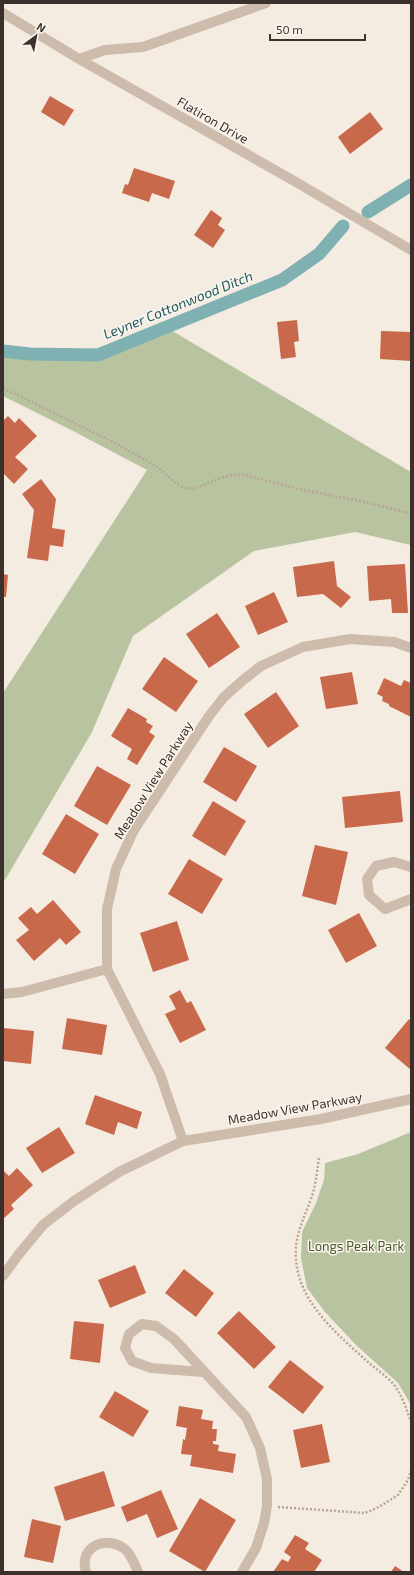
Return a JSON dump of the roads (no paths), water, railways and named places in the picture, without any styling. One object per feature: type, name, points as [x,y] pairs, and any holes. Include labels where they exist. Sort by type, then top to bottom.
[{"type":"street","points":[[79,59],[105,50],[143,47],[266,3]]},
{"type":"street","name":"Flatiron Drive","points":[[3,13],[79,59],[296,182],[411,250]]},
{"type":"street","name":"Meadow View Parkway","points":[[183,1141],[160,1074],[107,969],[107,909],[116,869],[134,830],[194,737],[224,697],[261,666],[303,647],[350,639],[394,642],[411,648]]},
{"type":"street","points":[[411,867],[394,862],[376,866],[367,879],[369,895],[385,909],[411,899]]},
{"type":"street","points":[[3,994],[22,992],[107,969]]},
{"type":"street","name":"Meadow View Parkway","points":[[3,1276],[43,1225],[74,1201],[119,1172],[183,1141],[321,1119],[411,1099]]},
{"type":"street","points":[[203,1372],[151,1368],[132,1361],[126,1348],[129,1334],[142,1324],[156,1326],[174,1339],[246,1417],[260,1448],[267,1479],[267,1506],[264,1523],[256,1548],[242,1572]]},
{"type":"street","points":[[86,1572],[84,1559],[88,1551],[95,1546],[109,1542],[119,1545],[127,1551],[138,1572]]},
{"type":"waterway","name":"Leyner Cottonwood Ditch","points":[[368,212],[411,185]]},
{"type":"waterway","name":"Leyner Cottonwood Ditch","points":[[3,351],[30,354],[98,355],[282,280],[319,254],[343,226]]},
{"type":"park label","name":"Longs Peak Park","points":[[356,1246]]}]
